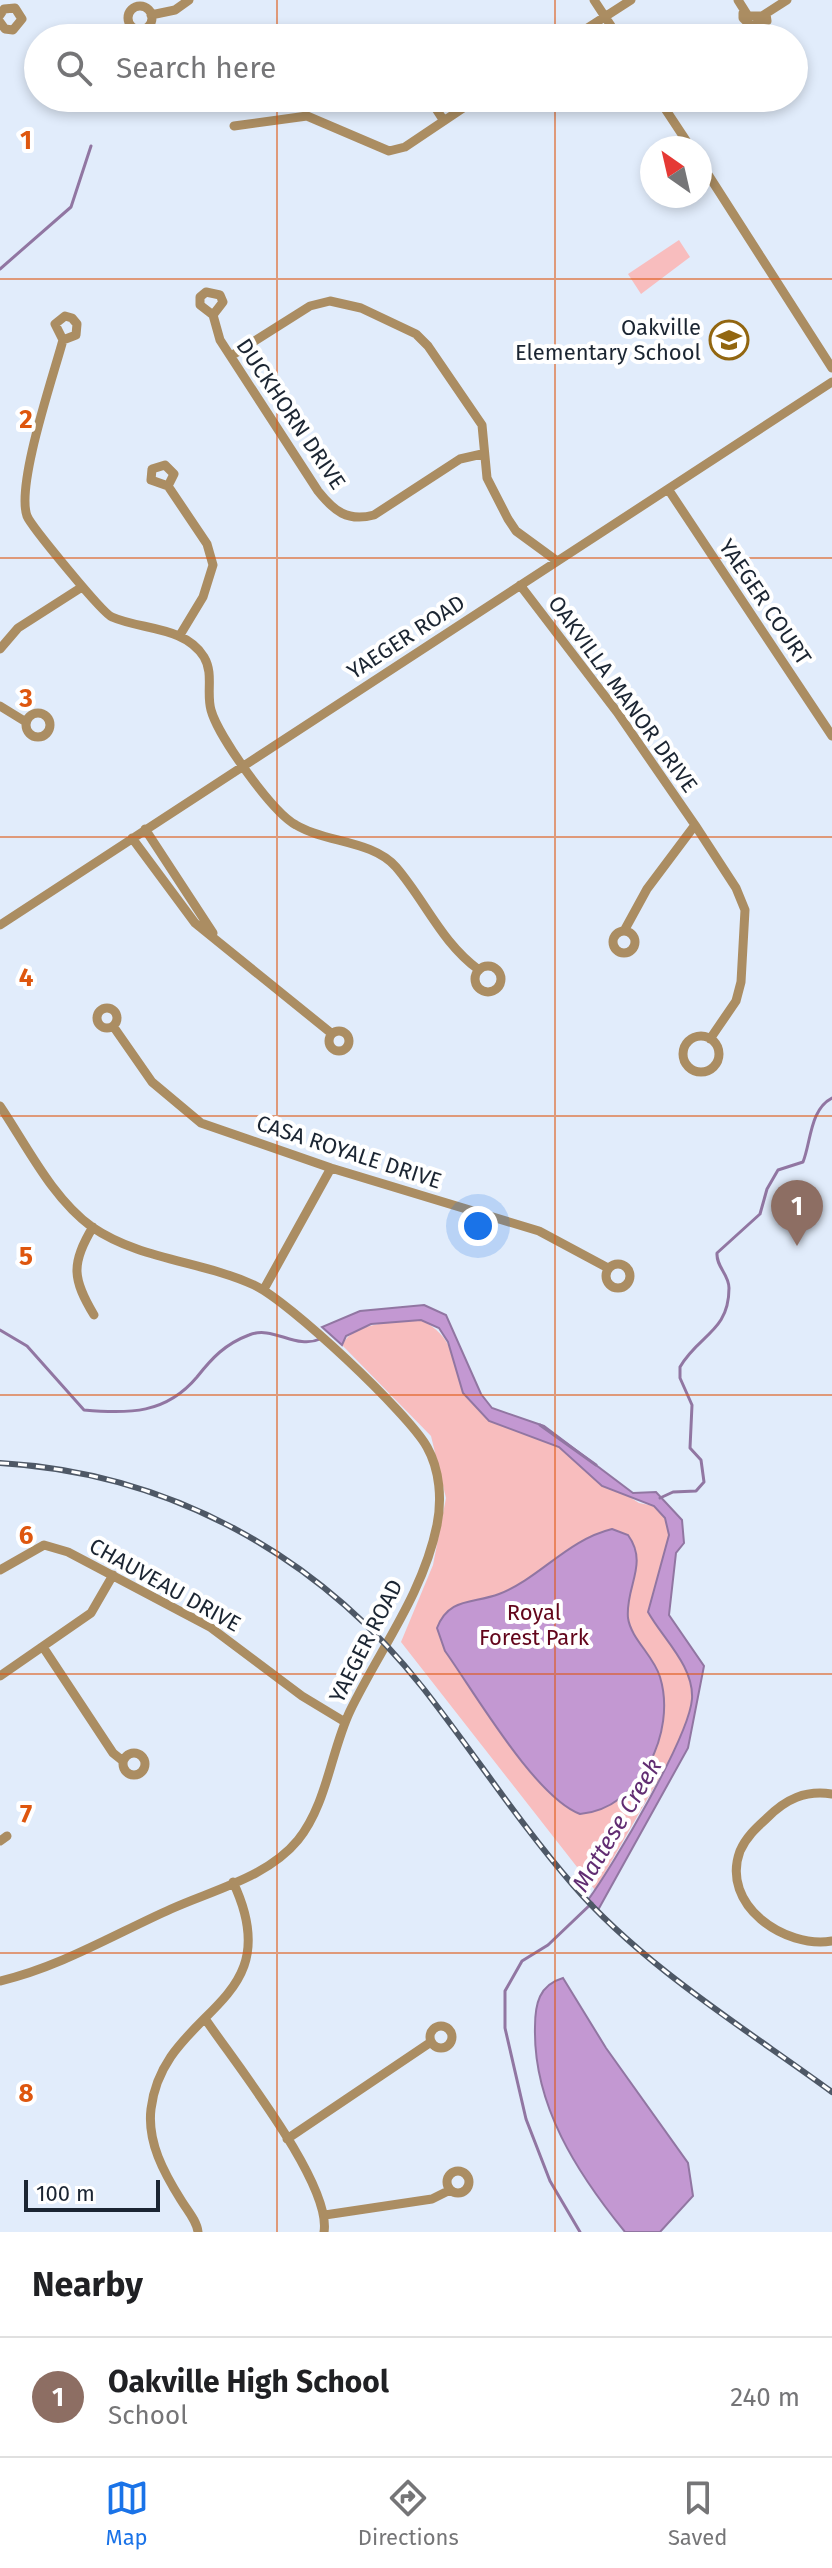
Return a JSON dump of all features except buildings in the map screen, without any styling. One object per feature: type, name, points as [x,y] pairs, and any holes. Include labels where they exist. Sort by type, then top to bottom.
[{"type":"street","points":[[151,15],[175,10],[188,0]]},
{"type":"street","points":[[594,0],[610,24]]},
{"type":"street","points":[[594,24],[631,0]]},
{"type":"street","points":[[741,5],[748,16],[766,14],[787,0]]},
{"type":"street","points":[[0,22],[9,30],[21,23],[18,10],[1,9]]},
{"type":"street","points":[[438,112],[444,121]]},
{"type":"street","points":[[234,126],[287,116],[307,116],[389,151],[405,147],[457,112]]},
{"type":"street","points":[[667,112],[683,136]]},
{"type":"street","points":[[712,181],[832,368]]},
{"type":"street","points":[[231,356],[310,306],[330,301],[361,308],[416,334],[428,346],[482,425],[482,454],[487,478],[516,531],[557,561]]},
{"type":"street","name":"DUCKHORN DRIVE","points":[[213,315],[220,340],[318,491],[336,512],[346,516],[374,515],[460,459],[482,454]]},
{"type":"street","points":[[63,340],[26,481],[25,507],[31,526],[58,553],[82,587],[109,616],[180,635],[204,656],[211,678],[210,708],[220,730],[280,813],[297,826],[367,850],[394,866],[445,938],[479,970]]},
{"type":"street","name":"YAEGER ROAD","points":[[0,925],[832,382]]},
{"type":"street","points":[[168,486],[207,544],[213,565],[203,597],[180,635]]},
{"type":"street","name":"YAEGER COURT","points":[[668,489],[832,736]]},
{"type":"street","name":"OAKVILLA MANOR DRIVE","points":[[520,585],[617,712],[736,888],[745,910],[745,955],[739,991],[710,1039]]},
{"type":"street","points":[[0,649],[18,628],[82,587]]},
{"type":"street","points":[[0,706],[16,719],[26,722]]},
{"type":"street","points":[[624,931],[647,889],[695,825]]},
{"type":"street","points":[[145,829],[217,940]]},
{"type":"street","points":[[132,838],[195,923],[331,1033]]},
{"type":"street","name":"CASA ROYALE DRIVE","points":[[113,1026],[152,1082],[201,1123],[331,1168],[539,1231],[608,1268]]},
{"type":"street","points":[[695,1037],[710,1039],[719,1050],[718,1061],[710,1070],[693,1070],[685,1061],[686,1044],[695,1037]]},
{"type":"street","name":"YAEGER ROAD","points":[[0,1106],[57,1191],[93,1227],[139,1250],[264,1289],[310,1328],[416,1431],[433,1461],[439,1502],[432,1542],[407,1607],[345,1722],[314,1812],[299,1839],[279,1858],[233,1882],[43,1968],[0,1981]]},
{"type":"street","points":[[264,1289],[331,1168]]},
{"type":"street","points":[[93,1227],[80,1253],[75,1276],[76,1285],[94,1315]]},
{"type":"street","name":"CHAUVEAU DRIVE","points":[[0,1570],[32,1548],[50,1544],[210,1627],[302,1696],[345,1722]]},
{"type":"street","points":[[0,1676],[91,1613],[113,1575]]},
{"type":"street","points":[[43,1647],[113,1753],[123,1761]]},
{"type":"street","points":[[832,1794],[813,1791],[777,1808],[747,1837],[739,1853],[737,1871],[743,1896],[771,1928],[797,1941],[832,1941]]},
{"type":"street","points":[[198,2232],[158,2158],[153,2143],[151,2110],[168,2057],[229,1995],[246,1964],[248,1921],[233,1882]]},
{"type":"street","points":[[206,2020],[313,2181],[325,2215],[324,2232]]},
{"type":"street","points":[[287,2139],[431,2042]]},
{"type":"street","points":[[325,2215],[432,2199],[450,2190]]},
{"type":"green space","points":[[679,240],[690,257],[641,294],[628,274]]},
{"type":"green space","name":"Royal Forest Park","points":[[421,1320],[440,1333],[451,1350],[463,1393],[559,1447],[578,1464],[639,1503],[654,1506],[665,1518],[669,1535],[648,1612],[685,1666],[696,1698],[676,1749],[595,1890],[401,1642],[433,1565],[446,1498],[431,1436],[342,1345],[356,1331],[366,1327]]},
{"type":"shaded area","points":[[424,1305],[446,1315],[481,1394],[492,1408],[544,1426],[633,1493],[656,1492],[682,1520],[684,1543],[676,1553],[669,1615],[704,1666],[688,1748],[598,1910],[588,1900],[664,1770],[688,1717],[692,1699],[683,1664],[648,1612],[669,1535],[665,1518],[654,1506],[602,1486],[559,1447],[489,1421],[463,1393],[448,1342],[439,1328],[421,1320],[371,1324],[346,1336],[342,1345],[322,1327],[360,1311]]},
{"type":"shaded area","points":[[612,1529],[628,1535],[634,1546],[636,1566],[628,1618],[633,1633],[660,1677],[664,1698],[663,1721],[649,1764],[636,1783],[620,1798],[601,1809],[580,1814],[563,1804],[525,1766],[445,1651],[437,1628],[442,1618],[455,1606],[514,1587],[567,1550]]},
{"type":"shaded area","points":[[563,1978],[606,2048],[688,2163],[693,2196],[660,2232],[625,2232],[575,2162],[550,2111],[536,2056],[536,2011],[540,1996],[548,1985]]},
{"type":"waterway","points":[[0,269],[71,207],[91,146]]},
{"type":"waterway","points":[[660,1498],[673,1492],[696,1491],[704,1482],[701,1460],[690,1448],[692,1405],[680,1378],[680,1367],[718,1324],[728,1303],[729,1288],[717,1253],[760,1214],[767,1189],[778,1170],[803,1162],[815,1118],[832,1098]]},
{"type":"waterway","name":"Mattese Creek","points":[[0,1330],[27,1346],[84,1410],[116,1412],[146,1409],[173,1398],[220,1352],[249,1335],[267,1333],[302,1342],[320,1339]]},
{"type":"waterway","name":"Mattese Creek","points":[[540,1425],[596,1465]]},
{"type":"waterway","name":"Mattese Creek","points":[[580,2232],[550,2181],[526,2119],[505,2028],[505,1991],[522,1961],[548,1945],[592,1903]]},
{"type":"railway","points":[[0,1463],[63,1470],[123,1484],[181,1504],[236,1529],[288,1561],[337,1598],[382,1641],[423,1688],[515,1813],[601,1915],[696,1995],[832,2092]]},
{"type":"place","name":"Oakville Elementary School","points":[[729,340]]},
{"type":"place","name":"Oakville High School","points":[[797,1246]]}]
